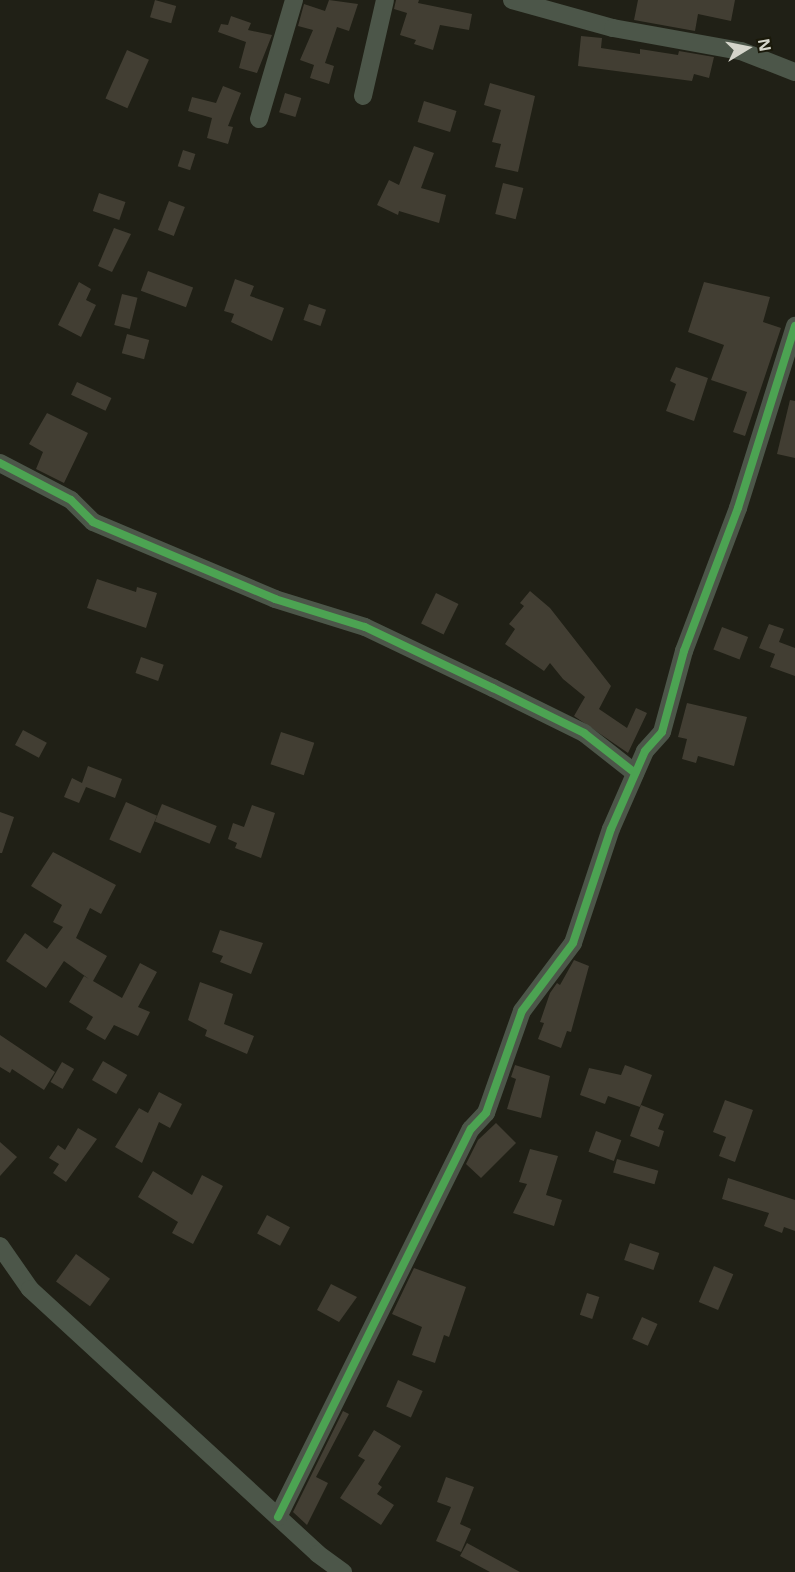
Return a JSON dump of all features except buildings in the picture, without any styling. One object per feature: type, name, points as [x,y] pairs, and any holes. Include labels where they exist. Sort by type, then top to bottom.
[{"type":"street","points":[[259,119],[294,0]]},
{"type":"street","points":[[363,96],[386,0]]},
{"type":"street","points":[[512,0],[613,28],[741,51],[795,72]]},
{"type":"street","points":[[278,1516],[471,1129],[486,1113],[522,1011],[573,943],[611,829],[645,751],[662,732],[684,651],[738,508],[795,326]]},
{"type":"street","points":[[0,463],[71,500],[93,522],[275,599],[365,627],[493,688],[584,733],[635,773]]},
{"type":"street","points":[[0,1246],[30,1289],[278,1516],[343,1572]]},
{"type":"cycle path","points":[[278,1517],[471,1129],[486,1113],[522,1011],[573,943],[611,829],[645,751],[662,732],[684,651],[738,508],[795,326]]},
{"type":"cycle path","points":[[0,463],[71,500],[93,522],[275,599],[365,627],[493,688],[584,733],[635,773]]}]
